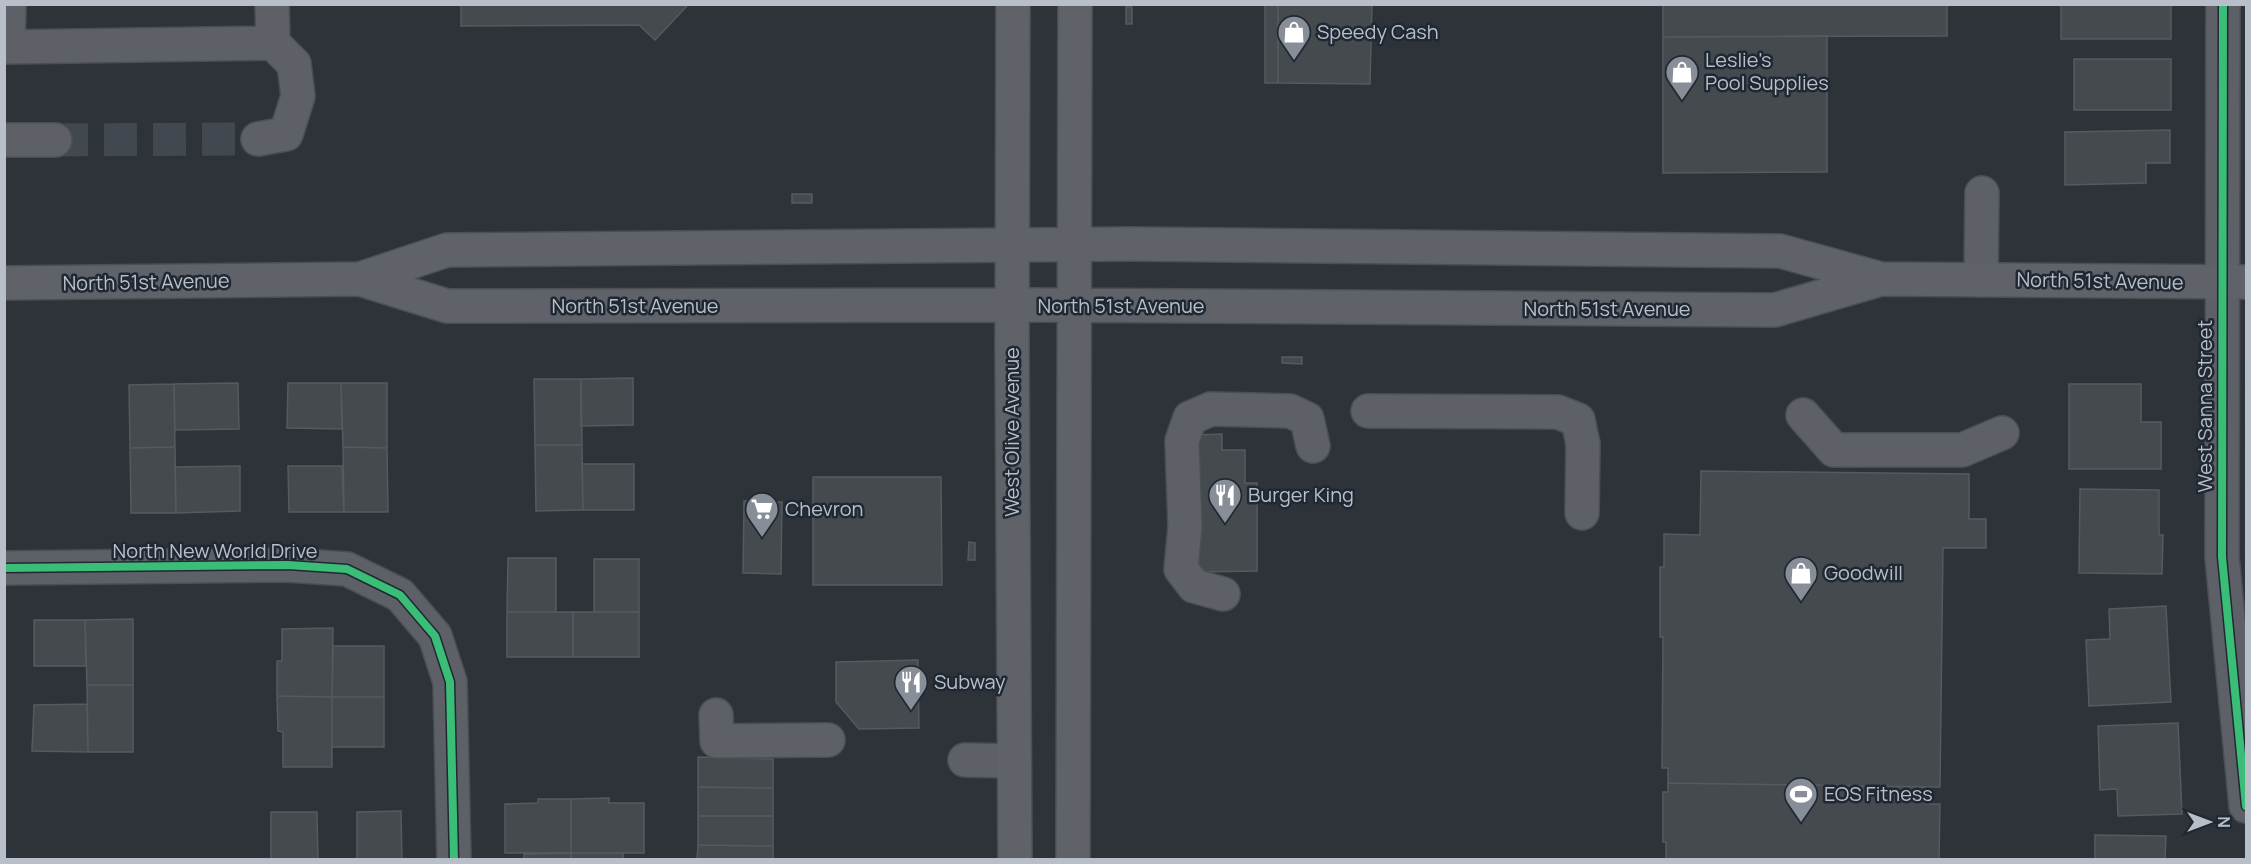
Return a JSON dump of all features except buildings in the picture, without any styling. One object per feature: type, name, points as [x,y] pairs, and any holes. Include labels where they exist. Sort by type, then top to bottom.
[{"type":"main road","name":"West Olive Avenue","points":[[1013,4],[1015,860]]},
{"type":"main road","points":[[1073,860],[1075,4]]},
{"type":"main road","name":"North 51st Avenue","points":[[4,283],[360,279],[447,250],[1012,244],[1780,251],[1881,279],[2234,282]]},
{"type":"main road","name":"North 51st Avenue","points":[[360,279],[447,306],[1075,306],[1775,310],[1881,279]]},
{"type":"street","points":[[9,4],[8,47],[273,43]]},
{"type":"street","points":[[258,139],[286,134],[298,96],[294,64],[273,43],[272,4]]},
{"type":"street","name":"West Sanna Street","points":[[2231,10],[2234,557],[2247,806]]},
{"type":"street","points":[[4,140],[55,140]]},
{"type":"street","points":[[1981,280],[1982,193]]},
{"type":"street","points":[[1223,594],[1194,586],[1181,569],[1185,527],[1182,441],[1190,418],[1211,409],[1290,411],[1307,419],[1313,446]]},
{"type":"street","points":[[1368,411],[1558,412],[1578,420],[1584,444],[1582,513]]},
{"type":"street","points":[[1803,415],[1834,450],[1962,450],[2002,433]]},
{"type":"street","name":"North New World Drive","points":[[4,568],[288,565],[347,569],[400,595],[435,636],[450,682],[454,860]]},
{"type":"street","points":[[716,715],[717,741],[828,740]]},
{"type":"street","points":[[965,760],[1014,761]]},
{"type":"tunnel","points":[[55,140],[258,139]]},
{"type":"cycle path","points":[[2223,4],[2222,557],[2246,806]]},
{"type":"cycle path","points":[[4,568],[288,565],[347,569],[400,595],[435,636],[450,682],[454,860]]},
{"type":"place","name":"Speedy Cash","points":[[1294,61]]},
{"type":"place","name":"Leslie's Pool Supplies","points":[[1682,101]]},
{"type":"place","name":"Burger King","points":[[1225,524]]},
{"type":"place","name":"Chevron","points":[[762,538]]},
{"type":"place","name":"Goodwill","points":[[1801,602]]},
{"type":"place","name":"Subway","points":[[911,711]]},
{"type":"place","name":"EOS Fitness","points":[[1801,823]]}]
